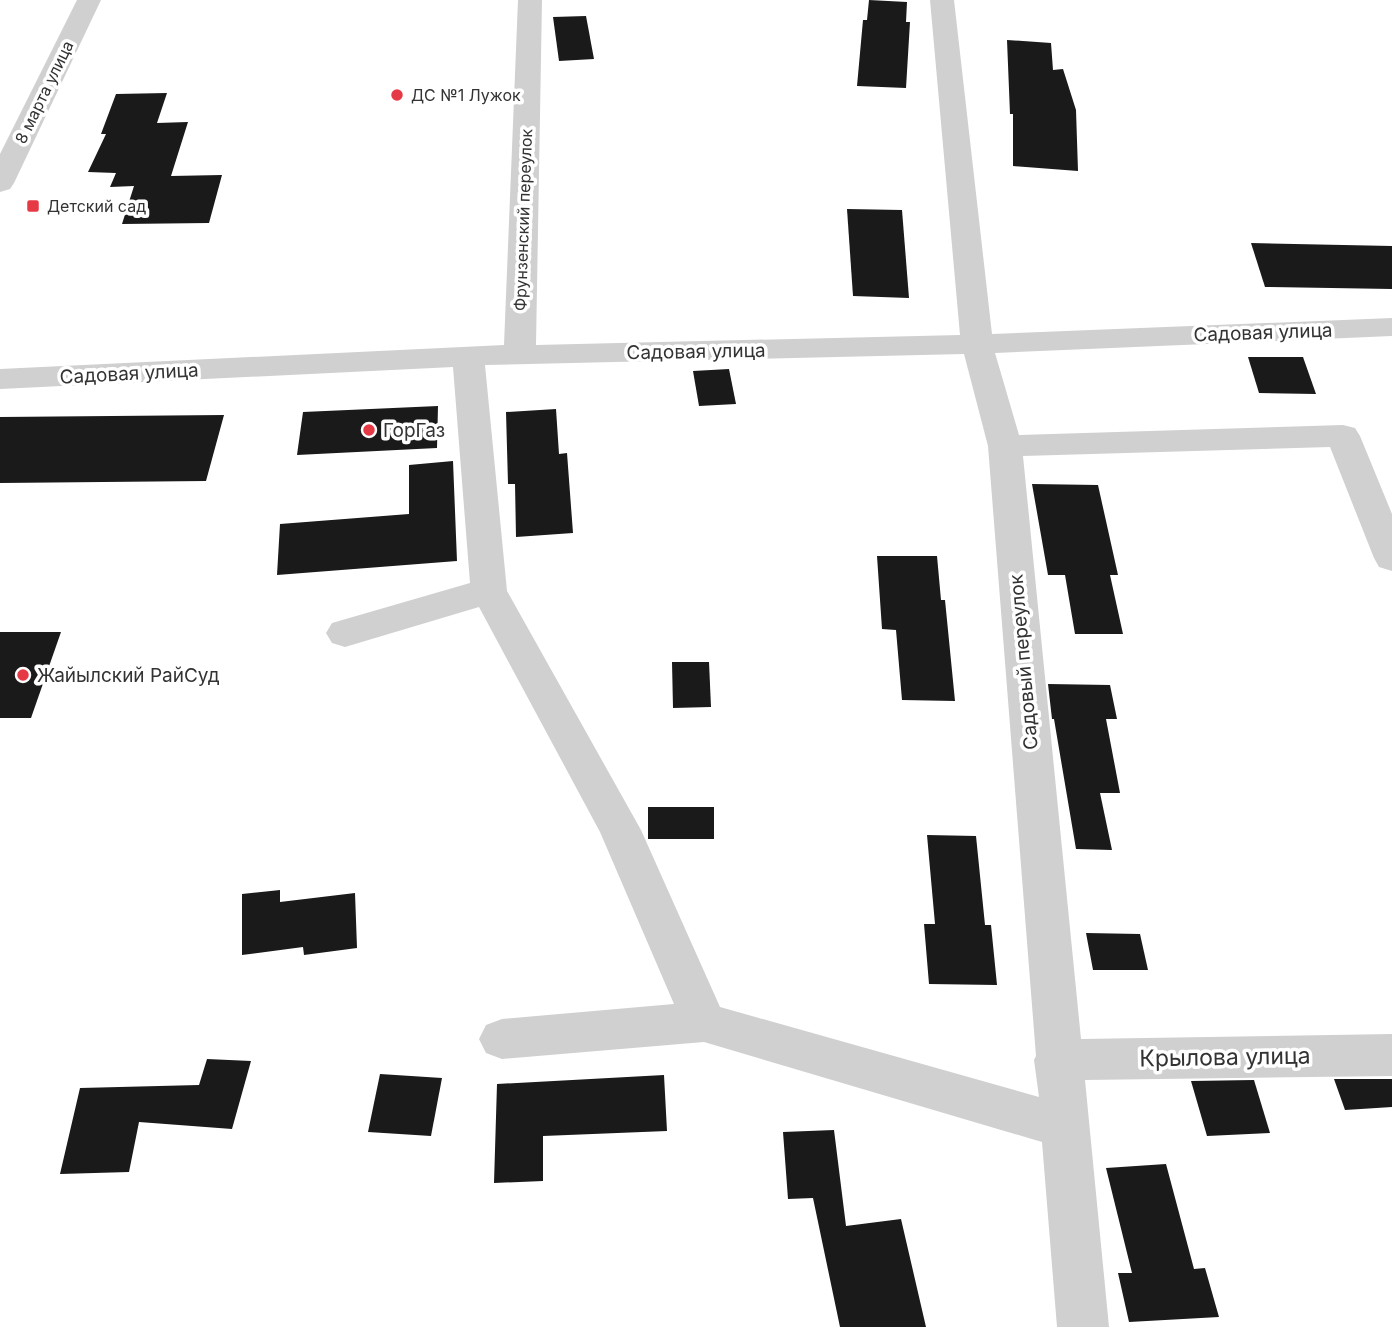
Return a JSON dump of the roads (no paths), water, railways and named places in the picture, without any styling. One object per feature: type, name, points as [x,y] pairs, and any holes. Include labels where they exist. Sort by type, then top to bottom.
[{"type":"street","name":"8 марта улица","points":[[0,183],[89,0]]},
{"type":"street","name":"Фрунзенский переулок","points":[[520,355],[530,0]]},
{"type":"street","name":"Садовый переулок","points":[[942,0],[977,344],[1005,446],[1057,1060],[1083,1327]]},
{"type":"street","name":"Садовая улица","points":[[0,379],[468,356],[977,344],[1392,327]]},
{"type":"street","points":[[468,356],[489,591],[620,830],[704,1022]]},
{"type":"street","points":[[1005,446],[1343,436],[1392,558]]},
{"type":"street","points":[[345,633],[489,591]]},
{"type":"street","points":[[502,1039],[704,1022],[1064,1126]]},
{"type":"street","name":"Крылова улица","points":[[1057,1060],[1392,1055]]},
{"type":"place","name":"ДС №1 Лужок","points":[[397,95]]},
{"type":"place","name":"Детский сад","points":[[33,206]]},
{"type":"place","name":"ГорГаз","points":[[369,430]]},
{"type":"place","name":"Жайылский РайСуд","points":[[23,675]]}]
